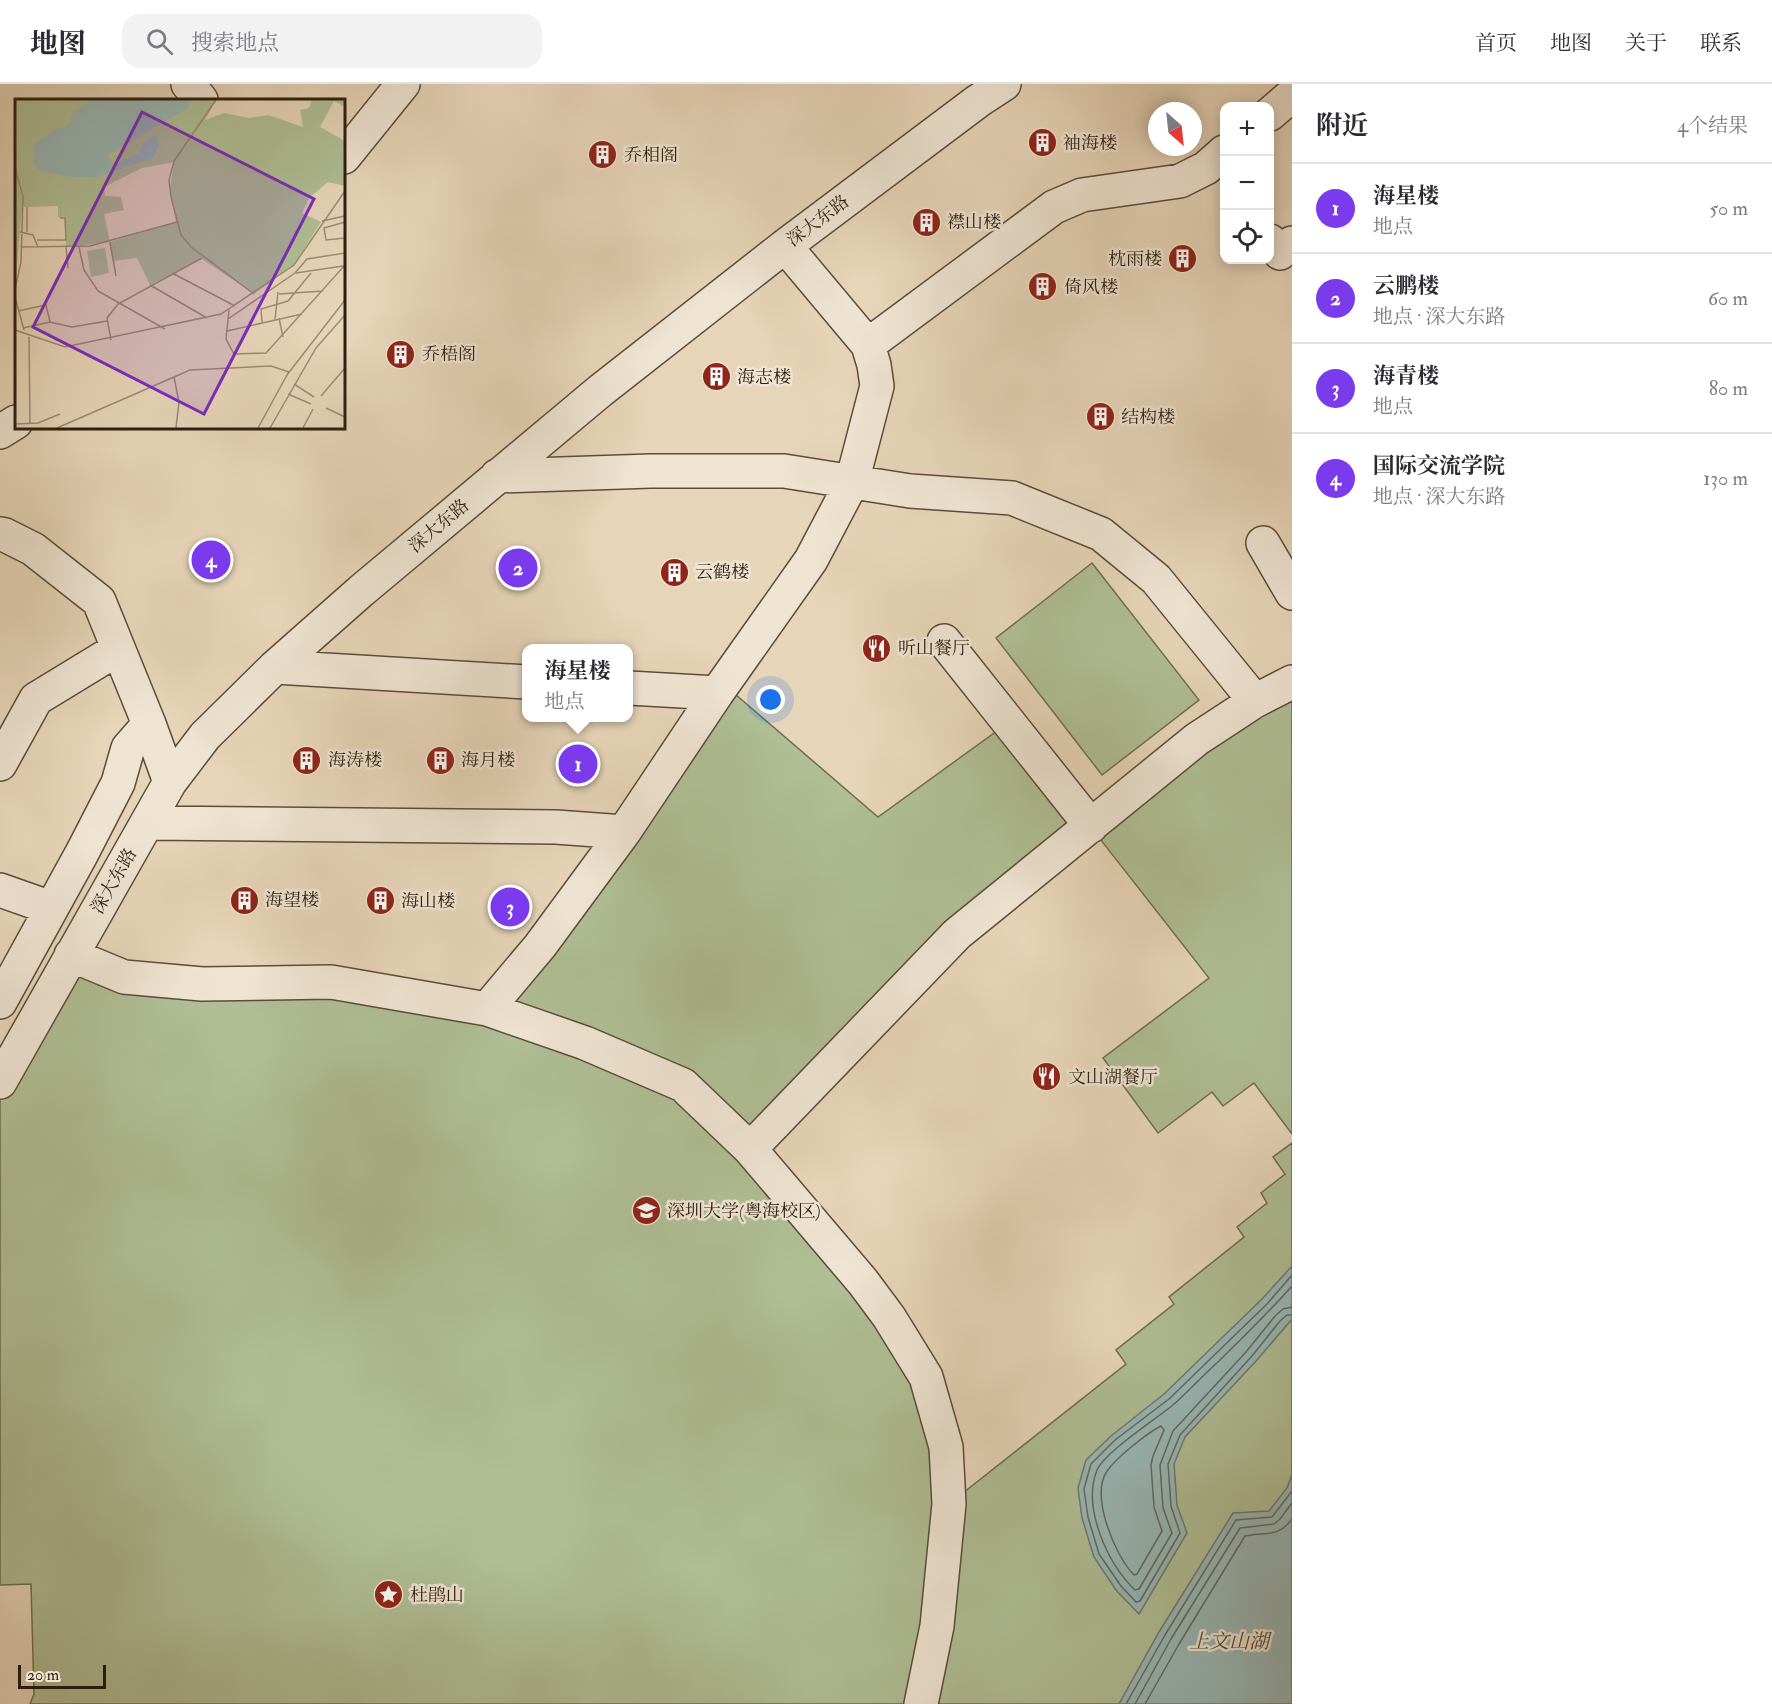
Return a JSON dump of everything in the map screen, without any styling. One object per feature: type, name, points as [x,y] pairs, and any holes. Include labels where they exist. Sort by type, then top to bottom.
[{"type":"street","points":[[188,84],[200,99]]},
{"type":"street","points":[[345,156],[404,84]]},
{"type":"street","name":"深大东路","points":[[0,1082],[170,782],[205,736],[275,667],[362,591],[600,391],[785,246],[1004,84]]},
{"type":"street","points":[[1274,110],[1292,95]]},
{"type":"street","points":[[868,345],[1054,207],[1082,195],[1180,181],[1218,170]]},
{"type":"street","points":[[1274,246],[1280,253],[1292,243]]},
{"type":"street","points":[[487,1010],[540,946],[624,832],[717,693],[811,560],[852,482],[877,386],[874,365],[868,345],[785,246]]},
{"type":"street","points":[[0,432],[15,423]]},
{"type":"street","points":[[497,476],[651,471],[784,471],[910,491],[1012,498],[1101,534],[1156,579],[1255,701]]},
{"type":"street","points":[[0,534],[33,549],[99,601],[170,782]]},
{"type":"street","points":[[1263,543],[1292,593]]},
{"type":"street","points":[[944,641],[1090,826]]},
{"type":"street","points":[[0,764],[36,699],[118,649]]},
{"type":"street","points":[[275,667],[522,681]]},
{"type":"street","points":[[750,1149],[957,934],[1197,739],[1255,701],[1292,682]]},
{"type":"street","points":[[633,688],[717,693]]},
{"type":"street","points":[[0,1002],[118,783],[128,748],[149,724]]},
{"type":"street","points":[[147,823],[556,826],[624,832]]},
{"type":"street","points":[[0,890],[51,908]]},
{"type":"street","points":[[71,955],[124,977],[202,984],[331,982],[487,1010],[585,1043],[683,1085],[750,1149],[863,1282],[889,1317],[926,1377],[946,1447],[949,1504],[937,1626],[921,1704]]},
{"type":"green space","points":[[1092,563],[1199,700],[1102,775],[996,638]]},
{"type":"green space","points":[[1292,682],[1292,1134],[1254,1083],[1223,1106],[1212,1092],[1158,1133],[1103,1058],[1209,978],[1090,826],[750,1149],[926,1377],[949,1504],[1126,1364],[1116,1350],[1174,1304],[1169,1297],[1244,1237],[1237,1227],[1267,1203],[1261,1193],[1285,1174],[1273,1157],[1292,1143],[1292,1704],[30,1704],[34,1694],[31,1584],[0,1585],[0,1082],[71,955],[487,1009],[735,694],[878,817],[1008,723],[1091,825]]},
{"type":"water","name":"上文山湖","points":[[1292,1266],[1292,1319],[1185,1437],[1174,1464],[1177,1505],[1187,1533],[1139,1614],[1116,1590],[1094,1557],[1082,1518],[1078,1488],[1086,1460],[1111,1436],[1164,1394],[1262,1299]]},
{"type":"water","name":"上文山湖","points":[[1292,1474],[1292,1704],[1119,1704],[1159,1632],[1233,1513],[1269,1511],[1287,1488]]},
{"type":"place","name":"袖海楼","points":[[1042,143]]},
{"type":"place","name":"乔相阁","points":[[603,155]]},
{"type":"place","name":"襟山楼","points":[[926,222]]},
{"type":"place","name":"枕雨楼","points":[[1183,259]]},
{"type":"place","name":"倚风楼","points":[[1043,287]]},
{"type":"place","name":"乔梧阁","points":[[401,354]]},
{"type":"place","name":"海志楼","points":[[716,377]]},
{"type":"place","name":"结构楼","points":[[1100,417]]},
{"type":"place","name":"国际交流学院","points":[[211,560]]},
{"type":"place","name":"云鹏楼","points":[[518,568]]},
{"type":"place","name":"云鹤楼","points":[[674,572]]},
{"type":"place","name":"听山餐厅","points":[[877,648]]},
{"type":"place","name":"海涛楼","points":[[307,760]]},
{"type":"place","name":"海月楼","points":[[440,760]]},
{"type":"place","name":"海星楼","points":[[578,764]]},
{"type":"place","name":"海望楼","points":[[244,900]]},
{"type":"place","name":"海山楼","points":[[380,901]]},
{"type":"place","name":"海青楼","points":[[510,907]]},
{"type":"place","name":"文山湖餐厅","points":[[1047,1077]]},
{"type":"place","name":"深圳大学(粤海校区)","points":[[646,1211]]},
{"type":"place","name":"杜鹃山","points":[[389,1595]]}]
